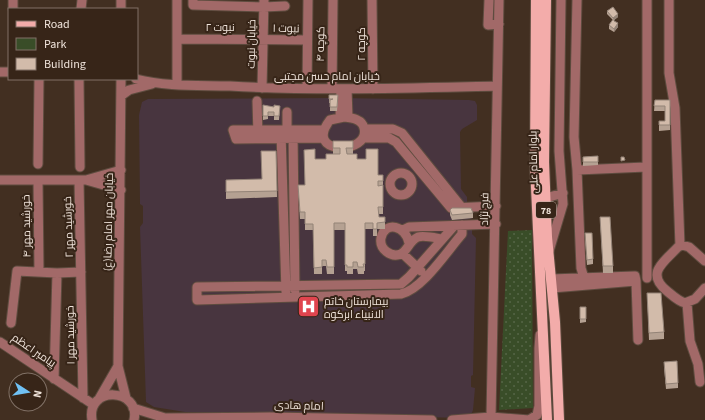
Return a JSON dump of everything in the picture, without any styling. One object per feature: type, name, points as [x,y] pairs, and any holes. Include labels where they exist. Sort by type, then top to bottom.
[{"type":"main road","name":"بلوار امام علی","points":[[536,0],[535,158],[542,223],[542,326],[547,420]]},
{"type":"main road","name":"بلوار امام علی","points":[[546,0],[544,162],[546,198],[542,223],[549,252],[552,284],[559,420]]},
{"type":"street","points":[[176,84],[177,0]]},
{"type":"street","points":[[307,88],[308,0]]},
{"type":"street","name":"کوچه ۴","points":[[333,0],[340,88],[344,117]]},
{"type":"street","name":"کوچه ۲","points":[[372,0],[373,89]]},
{"type":"street","points":[[489,0],[488,24],[499,24]]},
{"type":"street","name":"فرج نژاد","points":[[493,419],[499,0]]},
{"type":"street","points":[[549,252],[563,204],[559,151],[561,0]]},
{"type":"street","points":[[577,0],[574,137],[577,170],[581,268],[584,278]]},
{"type":"street","points":[[647,0],[647,278]]},
{"type":"street","points":[[669,0],[669,73],[675,108],[680,246]]},
{"type":"street","points":[[193,3],[264,4],[285,6]]},
{"type":"street","name":"خیابان نبوت","points":[[262,88],[264,4]]},
{"type":"street","name":"نبوت ۲","points":[[177,39],[264,39]]},
{"type":"street","name":"نبوت ۱","points":[[264,39],[308,40]]},
{"type":"street","name":"خیابان امام حسن مجتبی","points":[[138,79],[157,83],[262,88],[373,89],[497,86]]},
{"type":"street","points":[[38,164],[39,80]]},
{"type":"street","points":[[79,80],[80,167]]},
{"type":"street","name":"خیابان مهر امام رضا(ع)","points":[[118,366],[121,80]]},
{"type":"street","name":"خیابان امام حسن مجتبی","points":[[122,95],[138,87],[157,83]]},
{"type":"street","points":[[257,102],[258,134]]},
{"type":"street","points":[[287,112],[290,296]]},
{"type":"street","points":[[344,117],[357,119],[362,123],[365,129],[360,143],[346,147],[329,145],[324,134],[330,120],[344,117]]},
{"type":"street","points":[[365,129],[392,129],[402,134],[463,209]]},
{"type":"street","points":[[235,135],[287,133],[324,134]]},
{"type":"street","points":[[363,138],[389,138],[396,142],[451,208],[463,209],[496,206]]},
{"type":"street","points":[[409,159],[417,153]]},
{"type":"street","points":[[577,170],[646,167]]},
{"type":"street","points":[[0,180],[82,180],[121,170]]},
{"type":"street","points":[[412,182],[428,182],[436,176]]},
{"type":"street","name":"خورشید مهر ۴","points":[[38,180],[39,272]]},
{"type":"street","points":[[82,180],[120,190]]},
{"type":"street","name":"خورشید مهر ۲","points":[[82,180],[82,272]]},
{"type":"street","points":[[546,198],[563,193]]},
{"type":"street","points":[[403,230],[409,227],[496,224]]},
{"type":"street","points":[[458,226],[462,234],[426,276],[409,292],[401,294],[290,296],[197,300],[197,287],[400,284],[417,268],[442,239],[458,226]]},
{"type":"street","points":[[397,227],[403,230],[408,236],[409,243],[406,250],[402,253],[393,255],[386,252],[381,246],[381,239],[384,232],[389,228],[397,227]]},
{"type":"street","points":[[409,243],[419,237],[442,239]]},
{"type":"street","points":[[705,261],[689,247],[685,245],[680,246],[659,268],[657,277],[659,284],[680,301],[687,303],[695,299],[705,288]]},
{"type":"street","points":[[402,253],[426,276]]},
{"type":"street","points":[[11,322],[17,271],[57,273],[82,272]]},
{"type":"street","name":"خورشید مهر ۱","points":[[82,272],[83,398]]},
{"type":"street","points":[[54,379],[57,273]]},
{"type":"street","points":[[552,284],[584,278],[635,276],[638,340]]},
{"type":"street","points":[[552,284],[636,280],[657,277]]},
{"type":"street","points":[[687,303],[690,341],[698,364],[700,382]]},
{"type":"street","points":[[452,420],[528,420],[537,415],[539,406],[539,348],[542,326]]},
{"type":"street","name":"پیامبر اعظم","points":[[0,342],[83,398],[97,402]]},
{"type":"street","points":[[118,366],[126,398],[133,408],[134,420]]},
{"type":"street","points":[[92,420],[92,411],[118,366]]},
{"type":"street","points":[[97,402],[112,394],[126,398]]},
{"type":"street","name":"امام هادی","points":[[133,408],[162,419],[270,418],[432,420]]},
{"type":"shaded area","name":"بیمارستان خاتم الانبیاء ابرکوه","points":[[338,98],[469,100],[475,101],[477,105],[477,120],[462,129],[460,132],[461,189],[467,197],[467,213],[473,218],[467,220],[467,227],[472,227],[472,234],[476,238],[473,375],[471,376],[471,387],[475,388],[473,410],[471,415],[466,418],[185,412],[154,407],[146,402],[140,227],[143,223],[143,206],[140,204],[139,115],[142,102],[148,99]]},
{"type":"green space","points":[[532,230],[533,408],[499,410],[508,231]]},
{"type":"building","points":[[613,7],[618,14],[613,18],[607,11]]},
{"type":"building","points":[[614,18],[614,21],[618,23],[614,29],[609,25]]},
{"type":"building","points":[[329,95],[338,95],[337,107],[330,107],[330,100],[333,99],[329,99]]},
{"type":"building","points":[[655,100],[670,100],[670,125],[659,125],[659,121],[665,121],[665,106],[654,106]]},
{"type":"building","points":[[263,105],[274,107],[274,105],[280,106],[279,116],[274,116],[274,112],[268,112],[268,116],[263,116]]},
{"type":"building","points":[[333,141],[353,141],[353,148],[346,148],[347,154],[357,154],[357,159],[366,159],[366,149],[378,149],[378,175],[383,175],[383,181],[378,181],[378,186],[383,185],[383,207],[378,207],[379,217],[385,217],[385,222],[377,223],[377,229],[373,229],[373,223],[365,223],[364,267],[358,267],[357,262],[353,262],[353,267],[347,267],[347,265],[345,265],[345,223],[334,223],[334,267],[327,267],[326,260],[322,260],[322,267],[314,268],[313,224],[305,224],[305,212],[300,212],[298,185],[305,185],[304,150],[315,149],[315,159],[326,159],[326,154],[340,154],[340,148],[333,148]]},
{"type":"building","points":[[261,151],[276,151],[277,191],[226,192],[226,180],[262,179]]},
{"type":"building","points":[[598,156],[598,162],[583,162],[583,157]]},
{"type":"building","points":[[621,157],[624,157],[625,160],[621,161]]},
{"type":"building","points":[[452,208],[471,208],[473,213],[452,215],[450,210]]},
{"type":"building","points":[[600,217],[610,217],[613,266],[603,266]]},
{"type":"building","points":[[585,233],[592,233],[593,259],[587,260]]},
{"type":"building","points":[[647,293],[661,293],[664,332],[649,333]]},
{"type":"building","points":[[580,307],[586,307],[586,319],[580,319]]},
{"type":"building","points":[[677,361],[678,383],[666,384],[664,362]]},
{"type":"place","name":"بیمارستان خاتم الانبیاء ابرکوه","points":[[309,307]]}]
